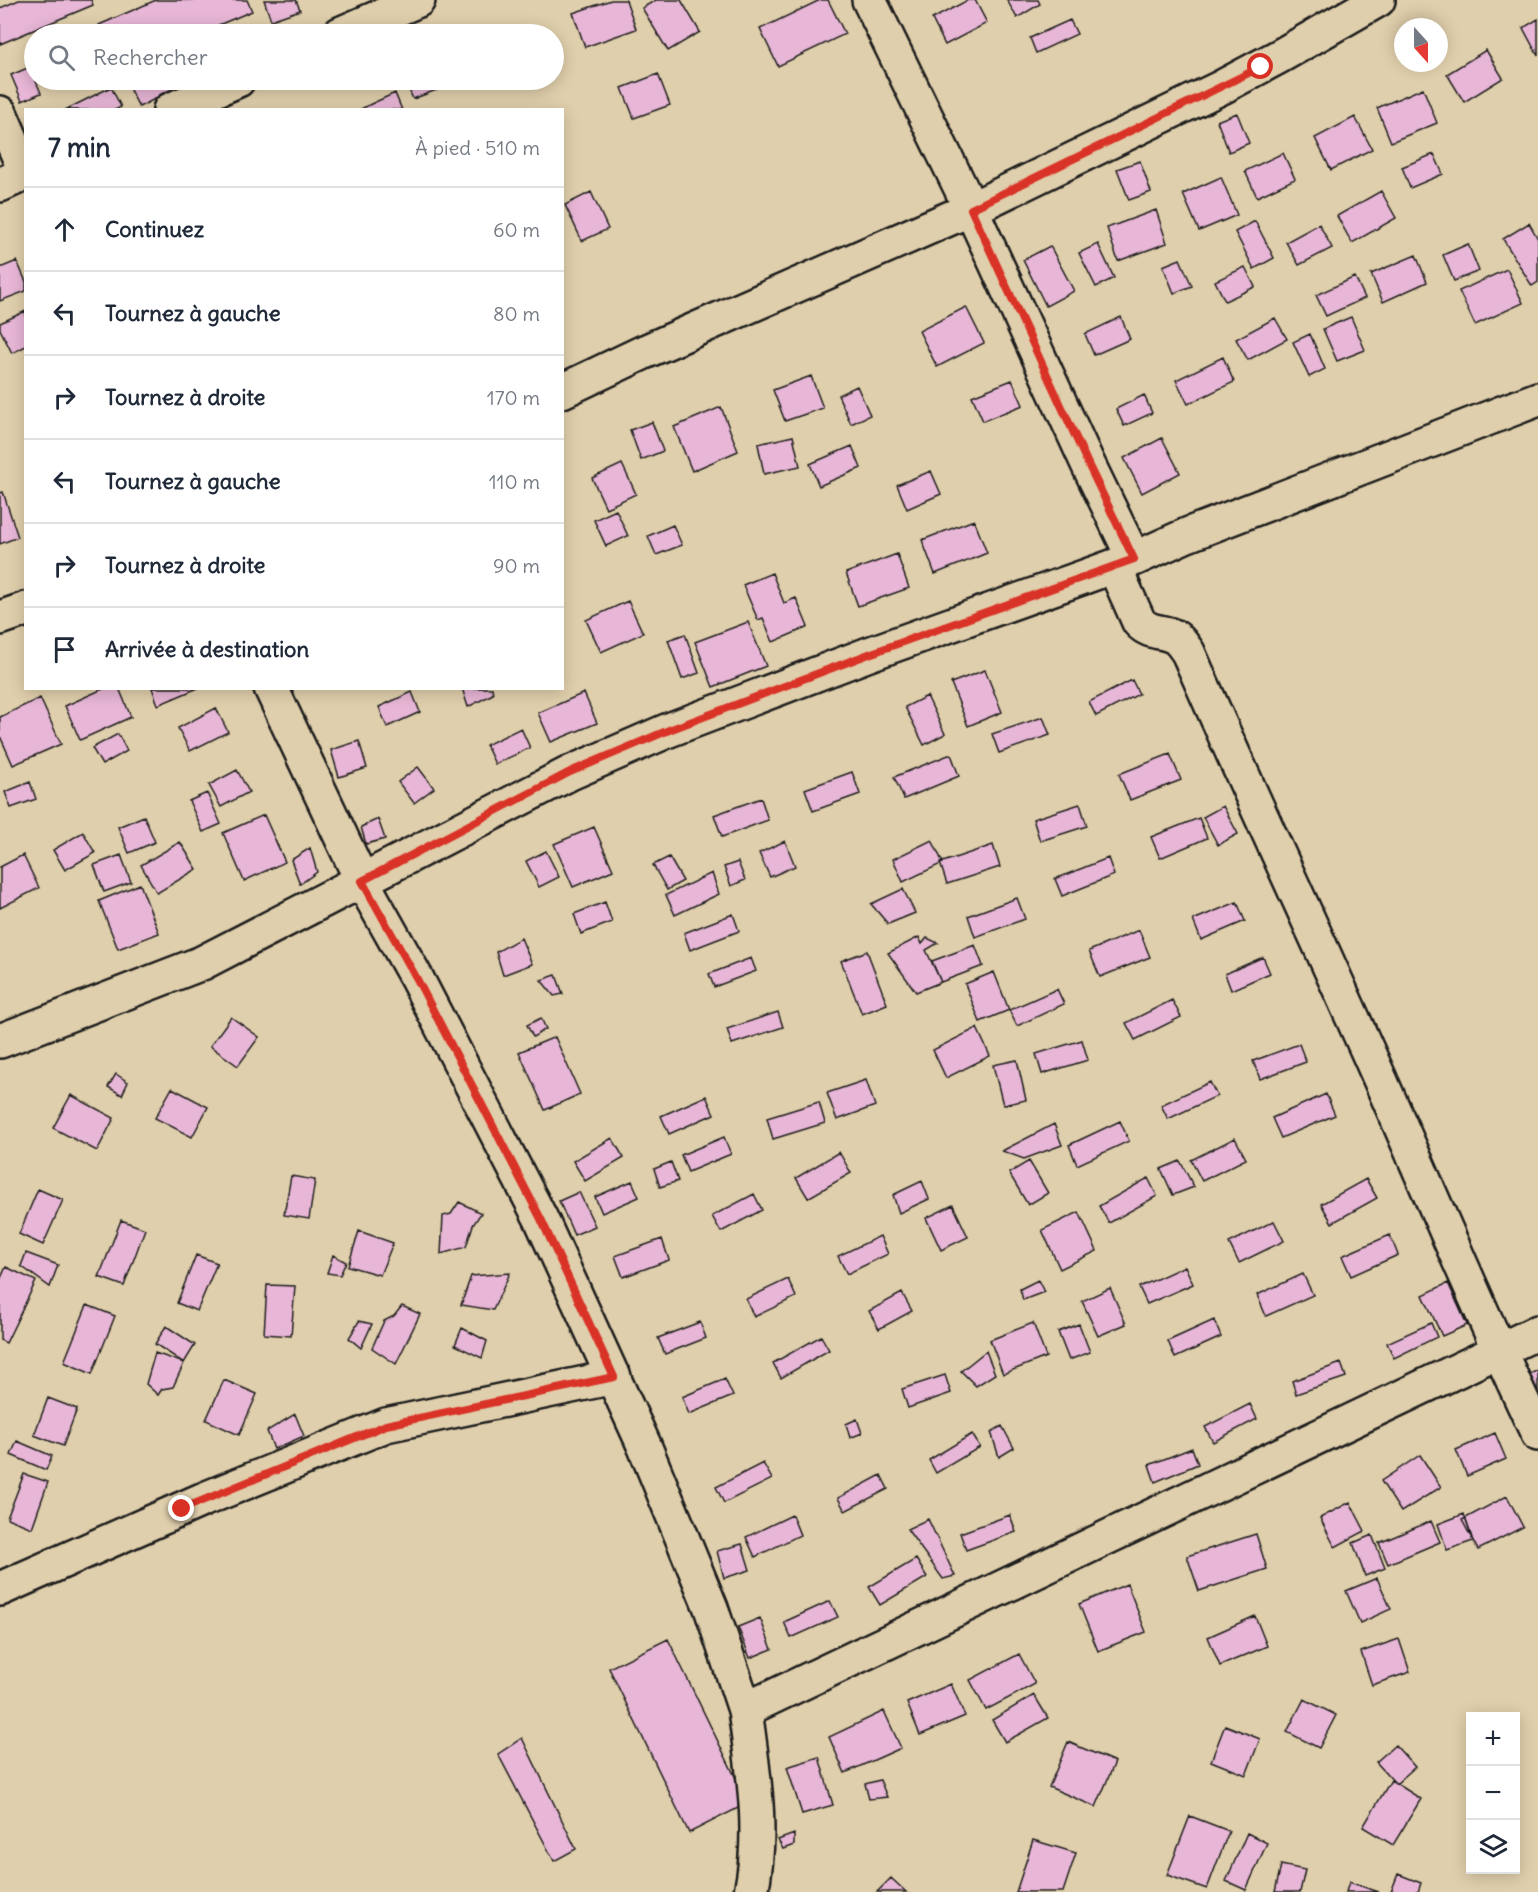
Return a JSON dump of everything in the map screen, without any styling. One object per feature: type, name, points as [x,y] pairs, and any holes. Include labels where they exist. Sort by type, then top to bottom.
[{"type":"street","points":[[363,24],[418,0]]},
{"type":"street","points":[[869,0],[971,209],[1088,464],[1124,562],[1139,622],[1145,629],[1174,637],[1188,652],[1255,806],[1363,1041],[1498,1351],[1538,1434]]},
{"type":"street","points":[[564,390],[642,353],[971,209],[1261,67],[1378,0]]},
{"type":"street","points":[[175,108],[215,90]]},
{"type":"street","points":[[0,113],[24,168]]},
{"type":"street","points":[[0,185],[24,174]]},
{"type":"street","points":[[0,1041],[202,963],[570,772],[658,735],[869,654],[1124,562],[1187,535],[1538,399]]},
{"type":"street","points":[[0,618],[24,610]]},
{"type":"street","points":[[272,690],[362,881],[417,979],[541,1219],[644,1445],[711,1608],[746,1710],[758,1844],[751,1892]]},
{"type":"street","points":[[746,1710],[1538,1332]]},
{"type":"street","points":[[0,1589],[202,1500],[386,1425],[614,1377]]},
{"type":"building","points":[[19,0],[91,0],[93,5],[48,24],[24,24],[24,34],[0,44],[0,8]]},
{"type":"building","points":[[156,0],[247,0],[252,11],[221,24],[101,24]]},
{"type":"building","points":[[264,0],[296,0],[300,10],[271,20]]},
{"type":"building","points":[[611,0],[626,0],[636,29],[585,47],[573,13]]},
{"type":"building","points":[[656,0],[681,0],[700,32],[668,51],[642,8]]},
{"type":"building","points":[[820,0],[828,0],[845,34],[778,66],[760,29]]},
{"type":"building","points":[[968,0],[975,0],[987,23],[945,45],[932,19]]},
{"type":"building","points":[[1007,0],[1038,0],[1040,4],[1017,18]]},
{"type":"building","points":[[1538,19],[1538,56],[1523,28]]},
{"type":"building","points":[[1070,20],[1077,34],[1036,53],[1030,38]]},
{"type":"building","points":[[1486,50],[1503,78],[1464,102],[1447,74]]},
{"type":"building","points":[[24,70],[24,90],[40,90],[41,93],[22,101],[11,75]]},
{"type":"building","points":[[658,74],[670,105],[634,118],[622,88]]},
{"type":"building","points":[[1423,88],[1437,123],[1391,142],[1377,108]]},
{"type":"building","points":[[105,90],[112,90],[121,107],[119,108],[69,108]]},
{"type":"building","points":[[130,90],[173,90],[139,107]]},
{"type":"building","points":[[409,90],[436,90],[413,99]]},
{"type":"building","points":[[395,93],[401,108],[363,108]]},
{"type":"building","points":[[1237,113],[1249,143],[1229,152],[1217,121]]},
{"type":"building","points":[[1355,117],[1372,149],[1331,170],[1315,138]]},
{"type":"building","points":[[1283,153],[1295,179],[1257,197],[1245,171]]},
{"type":"building","points":[[1434,154],[1443,174],[1410,188],[1402,167]]},
{"type":"building","points":[[1140,161],[1151,192],[1129,200],[1117,169]]},
{"type":"building","points":[[1221,177],[1237,215],[1199,231],[1183,194]]},
{"type":"building","points":[[1381,191],[1396,218],[1352,243],[1337,216]]},
{"type":"building","points":[[591,192],[608,229],[582,241],[565,205]]},
{"type":"building","points":[[1156,210],[1167,243],[1118,261],[1107,228]]},
{"type":"building","points":[[1255,221],[1274,258],[1254,269],[1235,232]]},
{"type":"building","points":[[1529,223],[1538,239],[1538,282],[1532,286],[1503,239]]},
{"type":"building","points":[[1319,224],[1332,248],[1299,265],[1286,242]]},
{"type":"building","points":[[1098,244],[1114,278],[1096,287],[1079,253]]},
{"type":"building","points":[[1468,244],[1479,271],[1454,281],[1443,255]]},
{"type":"building","points":[[1050,246],[1074,291],[1046,306],[1023,260]]},
{"type":"building","points":[[1416,255],[1427,282],[1383,302],[1371,274]]},
{"type":"building","points":[[1180,259],[1192,286],[1174,293],[1163,266]]},
{"type":"building","points":[[17,261],[24,277],[24,292],[0,301],[0,268]]},
{"type":"building","points":[[1245,267],[1255,287],[1225,301],[1215,281]]},
{"type":"building","points":[[1507,269],[1523,303],[1475,325],[1459,291]]},
{"type":"building","points":[[1355,277],[1365,298],[1326,316],[1316,295]]},
{"type":"building","points":[[966,307],[984,343],[937,367],[919,331]]},
{"type":"building","points":[[24,312],[24,347],[12,353],[0,329],[0,323]]},
{"type":"building","points":[[1121,317],[1130,339],[1094,355],[1085,334]]},
{"type":"building","points":[[1351,317],[1365,350],[1337,361],[1323,329]]},
{"type":"building","points":[[1275,318],[1287,339],[1248,360],[1236,339]]},
{"type":"building","points":[[1310,334],[1325,369],[1309,377],[1293,342]]},
{"type":"building","points":[[1223,357],[1234,382],[1188,404],[1176,380]]},
{"type":"building","points":[[811,376],[823,408],[785,421],[773,390]]},
{"type":"building","points":[[1012,380],[1023,405],[983,421],[972,396]]},
{"type":"building","points":[[857,386],[870,415],[851,424],[838,395]]},
{"type":"building","points":[[1144,395],[1152,413],[1124,426],[1116,409]]},
{"type":"building","points":[[721,407],[738,451],[692,471],[674,427]]},
{"type":"building","points":[[652,422],[663,451],[641,460],[630,430]]},
{"type":"building","points":[[793,436],[800,466],[764,474],[758,444]]},
{"type":"building","points":[[1162,438],[1180,473],[1142,493],[1124,458]]},
{"type":"building","points":[[852,446],[861,468],[819,486],[810,464]]},
{"type":"building","points":[[622,464],[636,494],[606,508],[592,478]]},
{"type":"building","points":[[931,471],[941,494],[907,509],[897,485]]},
{"type":"building","points":[[3,492],[18,537],[0,544],[0,493]]},
{"type":"building","points":[[616,510],[628,536],[606,546],[594,520]]},
{"type":"building","points":[[974,520],[987,553],[935,574],[922,540]]},
{"type":"building","points":[[673,525],[682,545],[656,555],[648,536]]},
{"type":"building","points":[[897,554],[909,588],[858,606],[846,573]]},
{"type":"building","points":[[772,573],[784,603],[796,598],[808,627],[773,642],[763,618],[758,620],[743,585]]},
{"type":"building","points":[[628,601],[643,633],[601,652],[586,620]]},
{"type":"building","points":[[748,622],[766,666],[713,687],[695,642]]},
{"type":"building","points":[[685,634],[699,673],[682,679],[668,640]]},
{"type":"building","points":[[985,670],[1002,712],[968,726],[951,683]]},
{"type":"building","points":[[1132,680],[1139,694],[1096,716],[1089,702]]},
{"type":"building","points":[[101,690],[120,690],[131,717],[80,740],[65,706]]},
{"type":"building","points":[[153,690],[193,690],[158,705]]},
{"type":"building","points":[[463,690],[492,690],[493,694],[468,707]]},
{"type":"building","points":[[412,692],[420,712],[387,727],[379,707]]},
{"type":"building","points":[[584,693],[597,723],[551,742],[538,713]]},
{"type":"building","points":[[927,696],[945,734],[924,745],[905,707]]},
{"type":"building","points":[[40,698],[61,744],[13,765],[0,736],[0,717]]},
{"type":"building","points":[[216,708],[228,732],[190,751],[178,728]]},
{"type":"building","points":[[1043,717],[1050,735],[999,753],[992,734]]},
{"type":"building","points":[[521,728],[530,748],[495,764],[486,745]]},
{"type":"building","points":[[118,734],[127,751],[102,765],[92,748]]},
{"type":"building","points":[[359,741],[367,768],[339,777],[331,750]]},
{"type":"building","points":[[951,754],[959,776],[904,799],[894,777]]},
{"type":"building","points":[[1170,754],[1181,780],[1130,800],[1119,774]]},
{"type":"building","points":[[418,767],[434,788],[414,803],[398,782]]},
{"type":"building","points":[[237,770],[249,792],[221,807],[209,785]]},
{"type":"building","points":[[852,772],[860,794],[813,811],[805,789]]},
{"type":"building","points":[[30,782],[36,799],[11,808],[5,792]]},
{"type":"building","points":[[207,793],[221,824],[203,832],[189,801]]},
{"type":"building","points":[[761,798],[768,820],[722,837],[714,815]]},
{"type":"building","points":[[1080,804],[1087,826],[1040,841],[1033,819]]},
{"type":"building","points":[[1223,806],[1238,834],[1218,845],[1203,817]]},
{"type":"building","points":[[264,815],[285,862],[244,881],[223,833]]},
{"type":"building","points":[[144,816],[155,842],[129,853],[118,827]]},
{"type":"building","points":[[1199,818],[1207,838],[1160,858],[1151,837]]},
{"type":"building","points":[[378,819],[385,839],[366,844],[361,827]]},
{"type":"building","points":[[594,827],[613,870],[573,887],[554,844]]},
{"type":"building","points":[[83,832],[95,853],[65,870],[53,850]]},
{"type":"building","points":[[932,840],[943,863],[903,882],[893,859]]},
{"type":"building","points":[[785,841],[795,866],[770,877],[759,853]]},
{"type":"building","points":[[180,842],[197,869],[157,893],[141,865]]},
{"type":"building","points":[[993,845],[1000,867],[947,884],[940,863]]},
{"type":"building","points":[[310,848],[317,872],[300,884],[291,860]]},
{"type":"building","points":[[546,851],[559,877],[539,887],[526,861]]},
{"type":"building","points":[[23,855],[39,888],[0,908],[0,867]]},
{"type":"building","points":[[121,855],[131,882],[104,892],[94,865]]},
{"type":"building","points":[[669,857],[683,881],[667,890],[653,865]]},
{"type":"building","points":[[1108,858],[1114,875],[1062,896],[1055,879]]},
{"type":"building","points":[[738,862],[745,880],[731,886],[724,867]]},
{"type":"building","points":[[712,873],[719,894],[675,915],[666,895]]},
{"type":"building","points":[[140,884],[159,933],[118,949],[99,901]]},
{"type":"building","points":[[903,889],[915,913],[888,924],[871,904]]},
{"type":"building","points":[[1017,898],[1025,919],[975,937],[968,916]]},
{"type":"building","points":[[605,902],[612,922],[581,934],[574,914]]},
{"type":"building","points":[[1237,902],[1245,921],[1201,940],[1193,920]]},
{"type":"building","points":[[733,914],[739,931],[690,950],[684,933]]},
{"type":"building","points":[[1139,930],[1150,957],[1100,977],[1089,951]]},
{"type":"building","points":[[919,937],[922,944],[927,938],[938,943],[926,950],[941,982],[916,992],[888,953]]},
{"type":"building","points":[[521,938],[532,964],[503,975],[496,952]]},
{"type":"building","points":[[975,945],[983,966],[941,982],[932,961]]},
{"type":"building","points":[[867,951],[887,1004],[862,1014],[841,961]]},
{"type":"building","points":[[1263,957],[1270,973],[1231,990],[1225,974]]},
{"type":"building","points":[[751,958],[756,971],[714,987],[709,974]]},
{"type":"building","points":[[994,972],[1009,1010],[980,1022],[965,984]]},
{"type":"building","points":[[556,975],[563,994],[554,996],[541,980]]},
{"type":"building","points":[[1057,989],[1064,1004],[1017,1026],[1009,1010]]},
{"type":"building","points":[[1172,1000],[1181,1017],[1135,1040],[1126,1023]]},
{"type":"building","points":[[778,1012],[783,1027],[732,1044],[727,1029]]},
{"type":"building","points":[[231,1017],[259,1037],[238,1066],[210,1046]]},
{"type":"building","points":[[541,1018],[546,1029],[533,1037],[527,1025]]},
{"type":"building","points":[[977,1028],[990,1056],[946,1078],[933,1050]]},
{"type":"building","points":[[555,1037],[580,1094],[545,1110],[519,1052]]},
{"type":"building","points":[[1082,1040],[1088,1060],[1042,1074],[1036,1054]]},
{"type":"building","points":[[1299,1044],[1306,1062],[1260,1079],[1253,1061]]},
{"type":"building","points":[[1017,1060],[1026,1100],[1003,1105],[993,1065]]},
{"type":"building","points":[[116,1074],[128,1082],[122,1095],[108,1087]]},
{"type":"building","points":[[866,1080],[875,1106],[837,1120],[827,1093]]},
{"type":"building","points":[[1210,1082],[1217,1096],[1168,1119],[1161,1105]]},
{"type":"building","points":[[172,1088],[208,1107],[192,1137],[155,1118]]},
{"type":"building","points":[[1326,1094],[1335,1115],[1281,1138],[1272,1118]]},
{"type":"building","points":[[71,1095],[114,1118],[97,1151],[53,1128]]},
{"type":"building","points":[[706,1096],[714,1114],[669,1134],[661,1116]]},
{"type":"building","points":[[819,1102],[825,1123],[773,1139],[767,1118]]},
{"type":"building","points":[[1120,1121],[1129,1141],[1077,1165],[1069,1145]]},
{"type":"building","points":[[1054,1124],[1062,1145],[1024,1159],[1002,1151]]},
{"type":"building","points":[[724,1137],[731,1154],[688,1172],[681,1155]]},
{"type":"building","points":[[612,1138],[624,1158],[585,1181],[573,1161]]},
{"type":"building","points":[[1235,1138],[1246,1159],[1202,1181],[1191,1160]]},
{"type":"building","points":[[839,1152],[851,1173],[808,1198],[796,1178]]},
{"type":"building","points":[[1029,1161],[1048,1193],[1028,1205],[1009,1173]]},
{"type":"building","points":[[1180,1161],[1194,1187],[1173,1195],[1161,1169]]},
{"type":"building","points":[[671,1162],[678,1181],[660,1187],[654,1169]]},
{"type":"building","points":[[291,1176],[315,1180],[309,1219],[284,1215]]},
{"type":"building","points":[[1148,1178],[1157,1196],[1109,1223],[1099,1206]]},
{"type":"building","points":[[1366,1179],[1377,1198],[1332,1223],[1321,1204]]},
{"type":"building","points":[[632,1181],[639,1197],[602,1213],[595,1197]]},
{"type":"building","points":[[922,1181],[929,1199],[899,1213],[893,1195]]},
{"type":"building","points":[[38,1189],[63,1200],[43,1245],[19,1234]]},
{"type":"building","points":[[579,1192],[595,1226],[574,1235],[559,1201]]},
{"type":"building","points":[[754,1194],[762,1210],[721,1232],[712,1216]]},
{"type":"building","points":[[459,1202],[481,1213],[473,1225],[466,1247],[441,1254],[443,1216],[451,1214]]},
{"type":"building","points":[[953,1205],[968,1237],[941,1250],[926,1218]]},
{"type":"building","points":[[1079,1212],[1097,1251],[1060,1269],[1042,1230]]},
{"type":"building","points":[[121,1220],[145,1229],[124,1286],[99,1277]]},
{"type":"building","points":[[1274,1221],[1284,1241],[1239,1263],[1229,1243]]},
{"type":"building","points":[[359,1231],[393,1243],[380,1275],[348,1266]]},
{"type":"building","points":[[1390,1235],[1398,1255],[1351,1276],[1342,1256]]},
{"type":"building","points":[[880,1236],[888,1254],[847,1274],[838,1256]]},
{"type":"building","points":[[662,1239],[669,1260],[623,1277],[615,1256]]},
{"type":"building","points":[[26,1253],[58,1265],[50,1287],[21,1266]]},
{"type":"building","points":[[196,1255],[217,1263],[197,1311],[177,1303]]},
{"type":"building","points":[[333,1255],[346,1262],[340,1275],[327,1273]]},
{"type":"building","points":[[1185,1266],[1193,1284],[1147,1304],[1139,1287]]},
{"type":"building","points":[[6,1267],[36,1281],[6,1343],[0,1340],[0,1280]]},
{"type":"building","points":[[510,1273],[493,1310],[461,1305],[471,1276]]},
{"type":"building","points":[[1303,1274],[1313,1295],[1266,1316],[1257,1295]]},
{"type":"building","points":[[788,1279],[796,1297],[754,1317],[746,1299]]},
{"type":"building","points":[[1038,1280],[1044,1292],[1023,1300],[1020,1289]]},
{"type":"building","points":[[1448,1283],[1467,1325],[1442,1336],[1423,1295]]},
{"type":"building","points":[[267,1285],[295,1286],[291,1336],[264,1334]]},
{"type":"building","points":[[1110,1288],[1126,1324],[1098,1336],[1082,1301]]},
{"type":"building","points":[[902,1293],[912,1311],[879,1329],[869,1311]]},
{"type":"building","points":[[87,1305],[115,1316],[92,1374],[64,1362]]},
{"type":"building","points":[[402,1306],[420,1314],[396,1364],[372,1348],[384,1321],[394,1316]]},
{"type":"building","points":[[1214,1320],[1221,1337],[1175,1358],[1168,1341]]},
{"type":"building","points":[[359,1321],[372,1324],[361,1348],[349,1338]]},
{"type":"building","points":[[700,1322],[706,1338],[665,1354],[658,1338]]},
{"type":"building","points":[[1033,1323],[1046,1357],[1003,1374],[990,1340]]},
{"type":"building","points":[[1431,1323],[1437,1337],[1394,1358],[1387,1343]]},
{"type":"building","points":[[1079,1324],[1090,1352],[1069,1360],[1058,1332]]},
{"type":"building","points":[[166,1326],[195,1345],[184,1363],[155,1344]]},
{"type":"building","points":[[462,1328],[487,1341],[482,1358],[455,1345]]},
{"type":"building","points":[[821,1336],[829,1350],[781,1378],[773,1363]]},
{"type":"building","points":[[986,1351],[995,1374],[976,1386],[961,1371]]},
{"type":"building","points":[[155,1353],[184,1363],[173,1387],[162,1389],[158,1395],[146,1384]]},
{"type":"building","points":[[1341,1363],[1346,1377],[1296,1394],[1292,1381]]},
{"type":"building","points":[[1538,1370],[1538,1404],[1524,1377]]},
{"type":"building","points":[[945,1375],[951,1393],[908,1408],[902,1389]]},
{"type":"building","points":[[725,1379],[733,1396],[689,1414],[682,1397]]},
{"type":"building","points":[[224,1380],[257,1394],[239,1435],[206,1420]]},
{"type":"building","points":[[48,1398],[77,1409],[63,1446],[34,1435]]},
{"type":"building","points":[[1250,1404],[1257,1419],[1213,1442],[1205,1427]]},
{"type":"building","points":[[295,1414],[304,1436],[274,1449],[267,1431]]},
{"type":"building","points":[[857,1419],[862,1433],[850,1438],[846,1424]]},
{"type":"building","points":[[1002,1426],[1014,1448],[999,1457],[991,1432]]},
{"type":"building","points":[[1495,1433],[1506,1459],[1467,1476],[1456,1450]]},
{"type":"building","points":[[972,1434],[980,1447],[936,1473],[929,1460]]},
{"type":"building","points":[[17,1441],[52,1456],[46,1470],[11,1455]]},
{"type":"building","points":[[1192,1448],[1198,1464],[1155,1482],[1149,1465]]},
{"type":"building","points":[[1420,1455],[1441,1487],[1401,1512],[1381,1481]]},
{"type":"building","points":[[763,1463],[772,1479],[724,1503],[716,1487]]},
{"type":"building","points":[[24,1474],[48,1482],[32,1528],[7,1518]]},
{"type":"building","points":[[881,1475],[888,1489],[845,1511],[838,1498]]},
{"type":"building","points":[[1507,1496],[1523,1527],[1478,1550],[1462,1520]]},
{"type":"building","points":[[1350,1502],[1365,1531],[1335,1547],[1320,1518]]},
{"type":"building","points":[[1464,1514],[1473,1541],[1447,1550],[1438,1524]]},
{"type":"building","points":[[792,1515],[800,1535],[755,1557],[746,1537]]},
{"type":"building","points":[[1010,1515],[1016,1532],[966,1550],[960,1533]]},
{"type":"building","points":[[928,1519],[955,1576],[943,1579],[907,1529]]},
{"type":"building","points":[[1431,1521],[1440,1542],[1388,1564],[1379,1543]]},
{"type":"building","points":[[1256,1534],[1267,1569],[1199,1591],[1187,1556]]},
{"type":"building","points":[[1372,1535],[1385,1568],[1365,1576],[1353,1543]]},
{"type":"building","points":[[742,1544],[750,1570],[724,1578],[717,1551]]},
{"type":"building","points":[[916,1559],[927,1577],[880,1605],[869,1587]]},
{"type":"building","points":[[1377,1578],[1391,1609],[1360,1623],[1346,1591]]},
{"type":"building","points":[[1127,1584],[1146,1632],[1098,1651],[1079,1604]]},
{"type":"building","points":[[830,1601],[838,1617],[791,1638],[784,1622]]},
{"type":"building","points":[[1255,1616],[1267,1646],[1220,1666],[1208,1637]]},
{"type":"building","points":[[760,1618],[772,1649],[750,1658],[738,1627]]},
{"type":"building","points":[[668,1639],[748,1803],[689,1833],[609,1668]]},
{"type":"building","points":[[1399,1639],[1410,1672],[1372,1685],[1361,1652]]},
{"type":"building","points":[[1019,1654],[1035,1684],[986,1710],[970,1680]]},
{"type":"building","points":[[951,1684],[965,1716],[920,1735],[907,1703]]},
{"type":"building","points":[[1034,1695],[1048,1718],[1005,1742],[992,1720]]},
{"type":"building","points":[[1304,1699],[1336,1715],[1319,1748],[1287,1732]]},
{"type":"building","points":[[884,1711],[901,1748],[845,1773],[829,1737]]},
{"type":"building","points":[[1225,1725],[1260,1739],[1246,1775],[1211,1761]]},
{"type":"building","points":[[522,1738],[576,1849],[554,1861],[498,1754]]},
{"type":"building","points":[[1068,1742],[1115,1762],[1096,1807],[1049,1787]]},
{"type":"building","points":[[1395,1745],[1415,1767],[1396,1784],[1376,1762]]},
{"type":"building","points":[[819,1757],[833,1805],[802,1814],[787,1767]]},
{"type":"building","points":[[880,1780],[887,1797],[869,1799],[865,1784]]},
{"type":"building","points":[[1391,1780],[1421,1799],[1393,1845],[1363,1827]]},
{"type":"building","points":[[1190,1816],[1229,1831],[1207,1889],[1167,1875]]},
{"type":"building","points":[[1247,1833],[1267,1843],[1246,1890],[1226,1881]]},
{"type":"building","points":[[794,1834],[794,1845],[783,1849],[778,1840]]},
{"type":"building","points":[[1033,1840],[1076,1853],[1063,1892],[1016,1892]]},
{"type":"building","points":[[1281,1865],[1305,1870],[1300,1892],[1275,1892]]},
{"type":"building","points":[[1398,1874],[1421,1883],[1418,1892],[1391,1892]]},
{"type":"building","points":[[891,1878],[906,1892],[877,1892]]},
{"type":"building","points":[[1349,1882],[1379,1892],[1346,1892]]},
{"type":"route","points":[[182,1509],[386,1425],[614,1377],[541,1219],[417,979],[362,881],[570,772],[669,730],[869,654],[1134,559],[971,209],[1261,67]]}]
